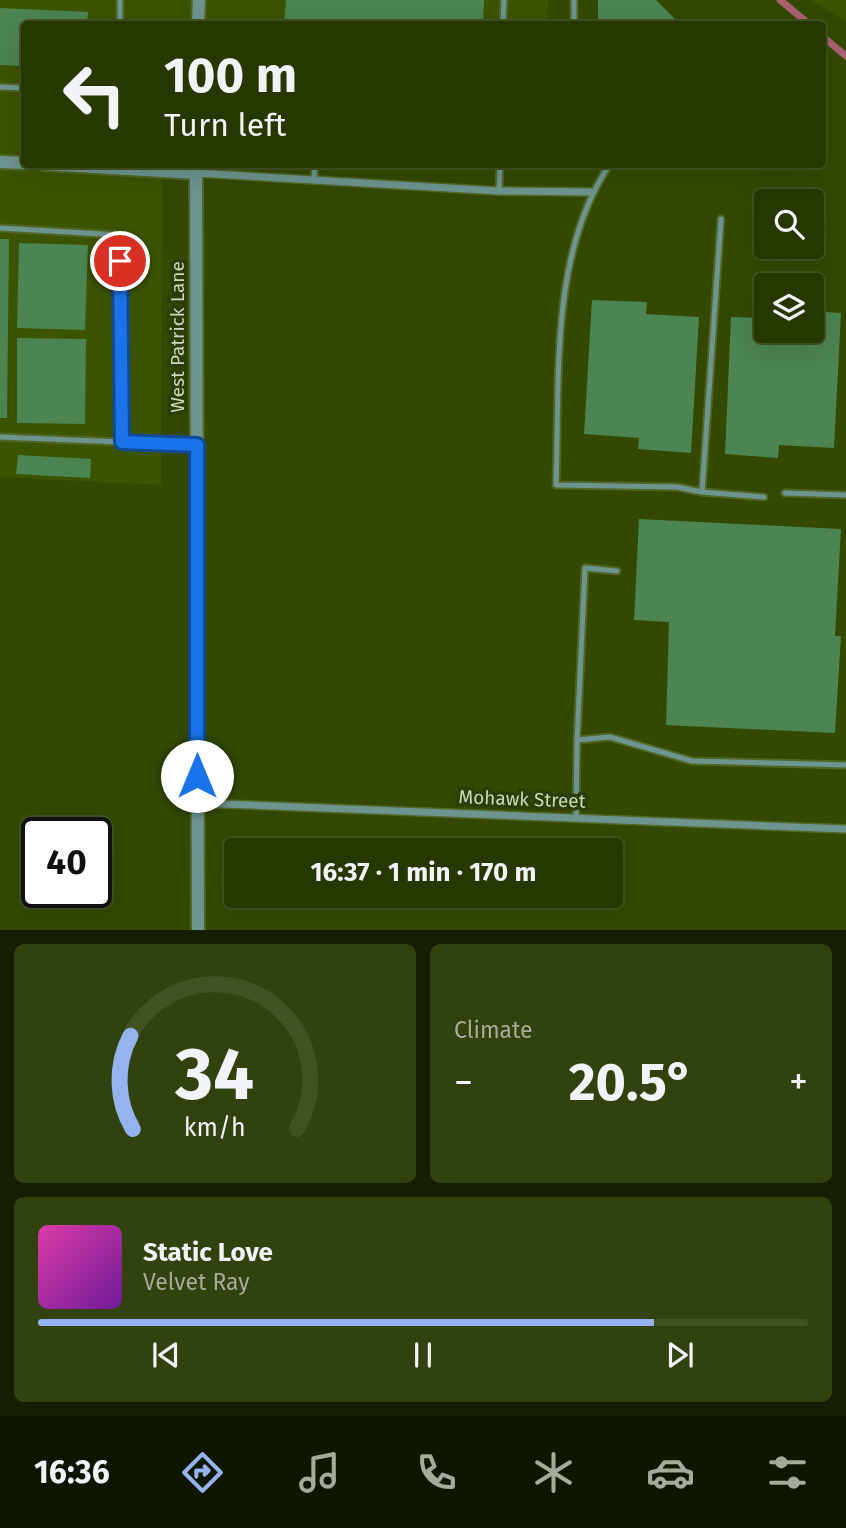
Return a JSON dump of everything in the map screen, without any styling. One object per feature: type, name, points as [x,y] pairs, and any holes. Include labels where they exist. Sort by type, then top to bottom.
[{"type":"street","points":[[198,21],[199,0]]},
{"type":"street","points":[[0,162],[21,163]]},
{"type":"street","points":[[166,168],[499,191],[591,192]]},
{"type":"street","name":"West Patrick Lane","points":[[196,169],[198,929]]},
{"type":"street","name":"Mohawk Street","points":[[197,803],[846,829]]},
{"type":"lane","points":[[120,0],[120,21]]},
{"type":"lane","points":[[503,0],[503,21]]},
{"type":"lane","points":[[574,21],[575,0]]},
{"type":"lane","points":[[0,87],[21,88]]},
{"type":"lane","points":[[314,180],[315,168]]},
{"type":"lane","points":[[499,191],[500,168]]},
{"type":"lane","points":[[607,168],[591,192],[565,277],[556,485],[677,487],[702,492],[764,497]]},
{"type":"lane","points":[[702,492],[721,219]]},
{"type":"lane","points":[[0,228],[120,235],[122,442]]},
{"type":"lane","points":[[0,437],[197,445]]},
{"type":"lane","points":[[785,493],[846,495]]},
{"type":"lane","points":[[576,817],[585,568],[617,571]]},
{"type":"lane","points":[[577,740],[610,737],[692,761],[846,765]]},
{"type":"shaded area","points":[[0,0],[548,0],[547,21],[21,21],[21,168],[162,168],[161,485],[0,477]]},
{"type":"shaded area","points":[[811,0],[846,0],[846,21]]},
{"type":"building","points":[[286,0],[484,0],[483,21],[284,21]]},
{"type":"building","points":[[598,0],[656,0],[677,21],[598,21]]},
{"type":"building","points":[[0,8],[88,12],[87,21],[21,21],[21,66],[0,65]]},
{"type":"building","points":[[0,239],[9,239],[7,418],[0,418]]},
{"type":"building","points":[[19,243],[88,245],[85,330],[17,328]]},
{"type":"building","points":[[592,300],[647,302],[646,314],[699,317],[691,453],[638,449],[639,438],[584,434]]},
{"type":"building","points":[[824,312],[841,313],[834,448],[779,445],[778,458],[725,454],[731,317],[754,318],[754,343],[824,343]]},
{"type":"building","points":[[17,338],[86,339],[85,424],[17,423]]},
{"type":"building","points":[[18,455],[91,459],[90,478],[16,474]]},
{"type":"building","points":[[639,519],[841,529],[835,636],[841,636],[835,733],[666,725],[669,622],[634,620]]},
{"type":"waterway","points":[[780,0],[805,21]]},
{"type":"waterway","points":[[826,39],[846,56]]},
{"type":"route","points":[[120,261],[122,442],[197,445],[197,776]]}]
